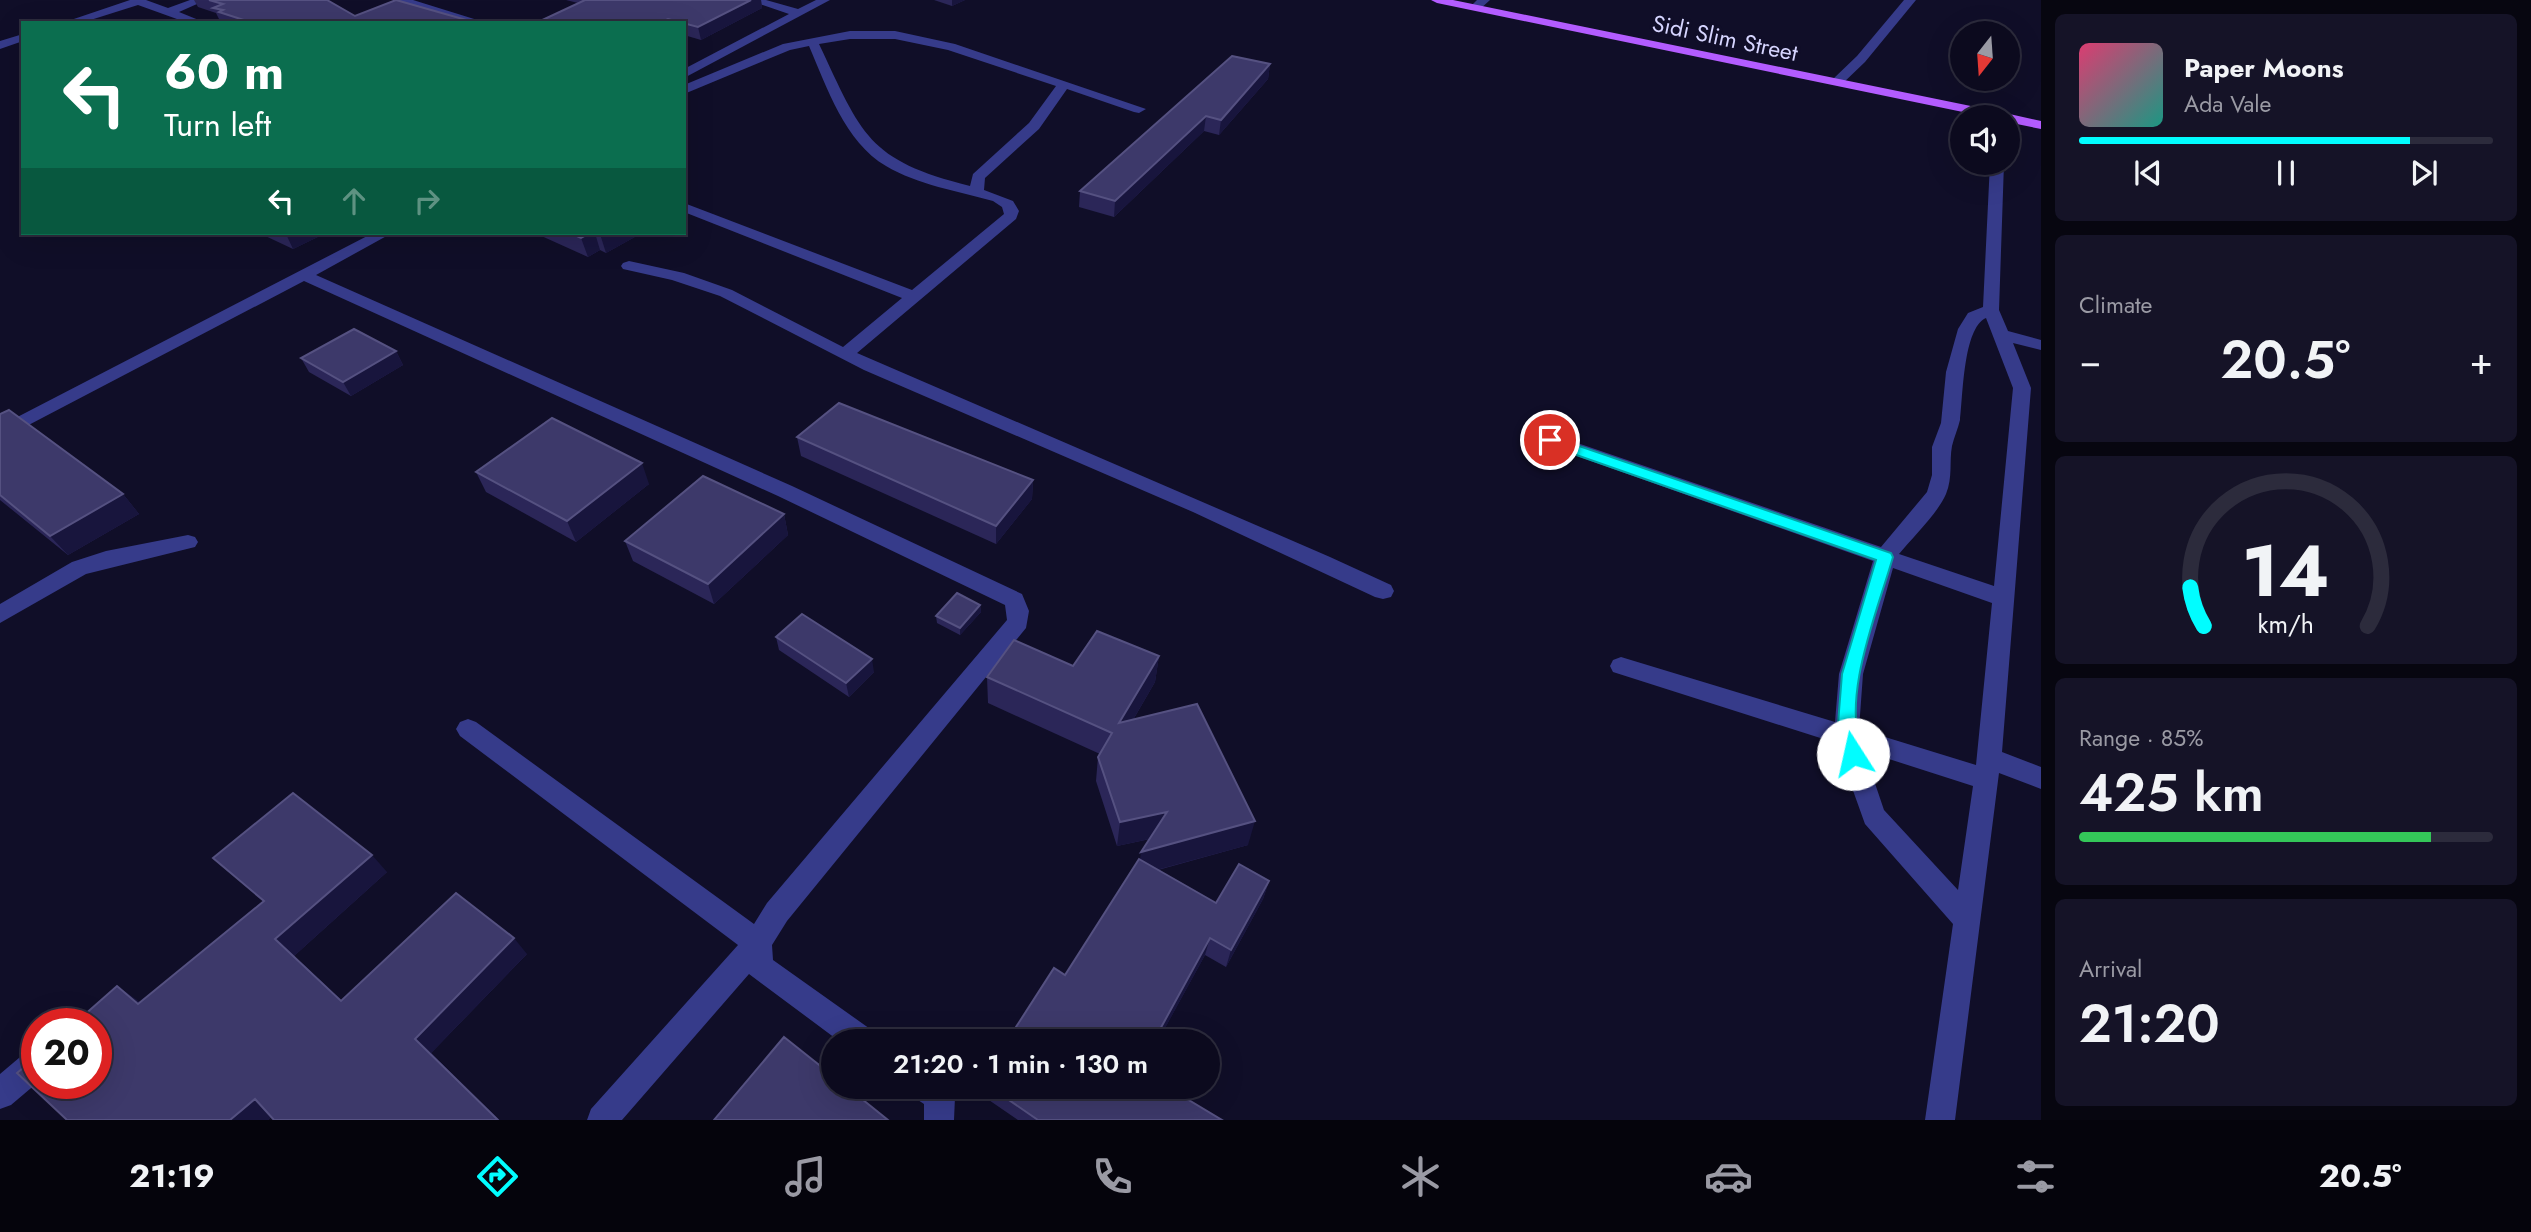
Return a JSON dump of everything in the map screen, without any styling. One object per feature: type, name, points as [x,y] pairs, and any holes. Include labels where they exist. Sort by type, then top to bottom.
[{"type":"main road","name":"Sidi Slim Street","points":[[1437,0],[1480,4],[1950,106]]},
{"type":"main road","name":"Sidi Slim Street","points":[[2020,121],[2041,125]]},
{"type":"street","points":[[74,21],[136,0],[194,21]]},
{"type":"street","points":[[168,12],[200,0]]},
{"type":"street","points":[[401,0],[474,21]]},
{"type":"street","points":[[754,0],[799,13]]},
{"type":"street","points":[[686,73],[824,0]]},
{"type":"street","points":[[1837,82],[1861,59],[1910,0]]},
{"type":"street","points":[[686,89],[746,63],[812,41],[850,35],[906,36],[951,47],[1139,109]]},
{"type":"street","points":[[0,46],[21,38]]},
{"type":"street","points":[[812,41],[848,117],[868,144],[886,162],[908,172],[977,191],[1009,204],[1012,211],[1011,216],[845,354]]},
{"type":"street","points":[[977,191],[978,177],[1034,126],[1064,84]]},
{"type":"street","points":[[1940,1120],[1987,769],[2022,388],[2020,376],[1999,334],[1991,310],[1997,175]]},
{"type":"street","points":[[686,208],[914,297]]},
{"type":"street","points":[[0,434],[380,235]]},
{"type":"street","points":[[629,266],[689,280],[724,292],[845,354],[1135,477],[1383,591]]},
{"type":"street","points":[[303,275],[785,491],[1014,600],[1018,611],[1018,622],[777,912],[758,943],[603,1120]]},
{"type":"street","points":[[1967,920],[1874,816],[1846,736],[1851,674],[1885,557],[1936,494],[1942,475],[1942,446],[1950,423],[1955,372],[1966,329],[1974,317],[1991,310]]},
{"type":"street","points":[[1999,334],[2041,345]]},
{"type":"street","points":[[1550,440],[2003,598]]},
{"type":"street","points":[[0,615],[79,568],[106,559],[188,542]]},
{"type":"street","points":[[1621,666],[1846,736],[1987,769],[2041,778]]},
{"type":"street","points":[[468,729],[758,943],[760,967],[846,1029]]},
{"type":"street","points":[[0,1094],[21,1076]]},
{"type":"street","points":[[939,1120],[940,1099]]},
{"type":"building","points":[[209,0],[327,0],[355,16],[396,0],[470,21],[247,21],[213,8],[223,4]]},
{"type":"building","points":[[585,0],[751,0],[698,27],[686,24],[686,21],[668,19],[540,21]]},
{"type":"building","points":[[1232,56],[1270,64],[1221,120],[1206,116],[1115,201],[1080,191]]},
{"type":"building","points":[[354,329],[396,351],[343,382],[301,358]]},
{"type":"building","points":[[839,403],[1033,480],[996,526],[797,437]]},
{"type":"building","points":[[9,410],[123,494],[50,536],[0,495],[0,414]]},
{"type":"building","points":[[552,418],[642,463],[567,521],[476,472]]},
{"type":"building","points":[[703,476],[784,514],[708,584],[625,541]]},
{"type":"building","points":[[957,593],[980,605],[960,628],[936,616]]},
{"type":"building","points":[[802,614],[872,659],[846,683],[776,637]]},
{"type":"building","points":[[1097,631],[1159,656],[1119,723],[1197,704],[1255,821],[1141,852],[1167,812],[1120,822],[1098,757],[1112,733],[987,677],[1014,640],[1073,666]]},
{"type":"building","points":[[293,793],[372,855],[275,939],[341,1001],[456,893],[514,938],[415,1039],[498,1120],[274,1120],[255,1099],[230,1120],[67,1120],[45,1099],[112,1099],[112,1008],[92,1008],[117,986],[138,1004],[264,901],[213,858]]},
{"type":"building","points":[[1139,859],[1216,903],[1239,864],[1269,881],[1231,950],[1210,938],[1160,1029],[1015,1029],[1054,968],[1065,975]]},
{"type":"building","points":[[784,1037],[821,1066],[821,1099],[862,1099],[888,1120],[714,1120]]},
{"type":"building","points":[[1007,1099],[1187,1099],[1222,1120],[1038,1120]]},
{"type":"route","points":[[1550,440],[1885,557],[1851,674],[1846,736],[1853,754]]}]
